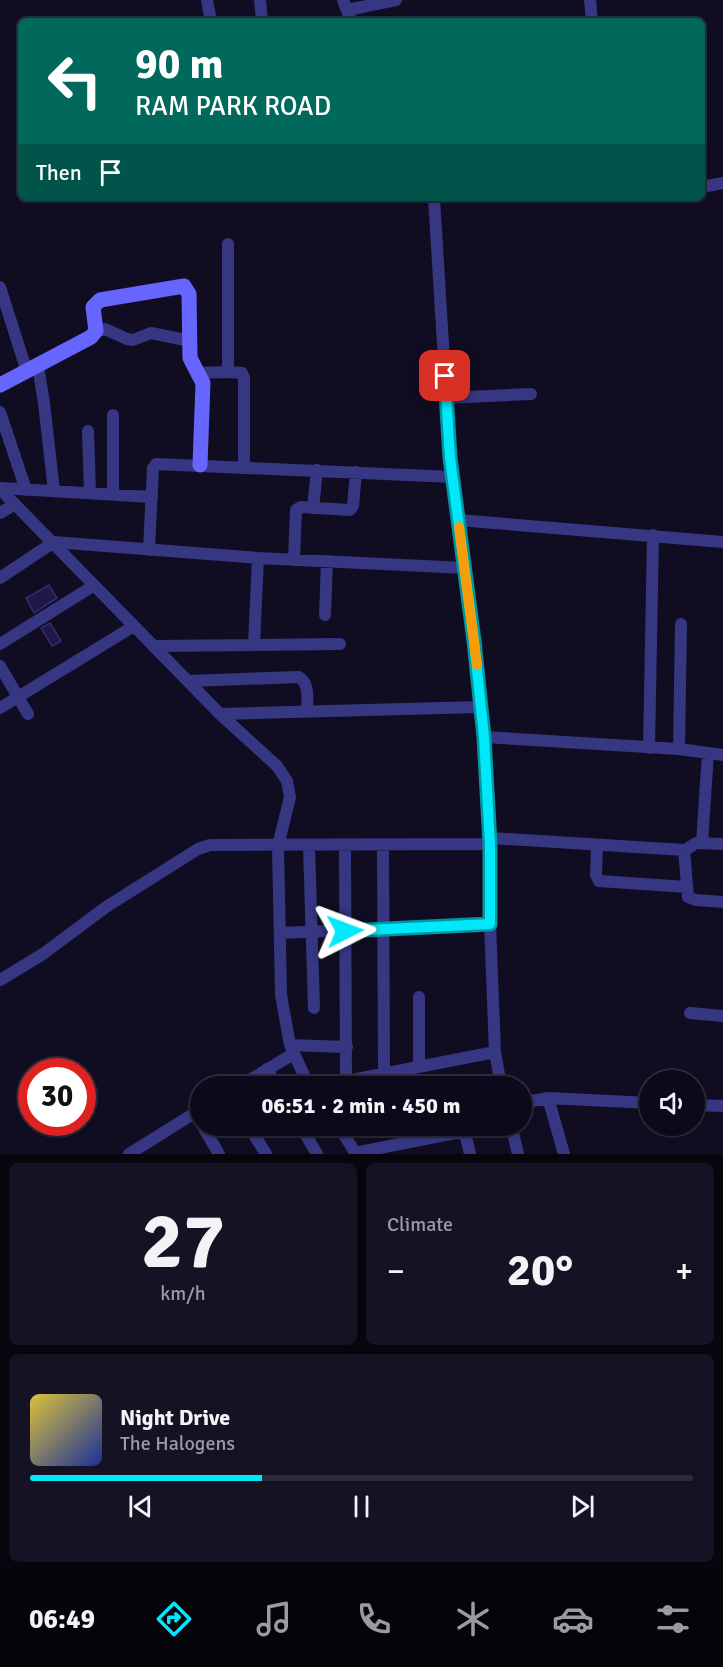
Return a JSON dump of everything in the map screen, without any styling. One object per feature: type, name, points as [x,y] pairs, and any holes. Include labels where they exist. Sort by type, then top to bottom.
[{"type":"street","points":[[207,0],[210,18]]},
{"type":"street","points":[[260,0],[262,18]]},
{"type":"street","points":[[347,10],[396,0]]},
{"type":"street","points":[[590,0],[592,18]]},
{"type":"street","points":[[705,186],[723,183]]},
{"type":"street","points":[[434,201],[453,477],[484,737],[490,841],[490,924],[495,1052],[499,1076]]},
{"type":"street","points":[[228,244],[228,372]]},
{"type":"street","points":[[96,331],[93,307],[100,300],[181,285],[189,291],[190,358],[204,388],[200,465]]},
{"type":"street","points":[[0,287],[44,403],[54,491]]},
{"type":"street","points":[[0,385],[91,337],[96,331],[105,329],[133,340],[151,333],[190,341]]},
{"type":"street","points":[[198,373],[242,373],[244,378],[243,466]]},
{"type":"street","points":[[446,398],[531,394]]},
{"type":"street","points":[[0,412],[26,490]]},
{"type":"street","points":[[112,415],[113,495]]},
{"type":"street","points":[[88,431],[90,493]]},
{"type":"street","points":[[149,550],[153,468],[156,464],[243,466],[453,477]]},
{"type":"street","points":[[313,508],[317,470]]},
{"type":"street","points":[[294,560],[296,510],[302,507],[350,510],[353,506],[356,472]]},
{"type":"street","points":[[0,489],[152,497]]},
{"type":"street","points":[[0,489],[220,714],[277,766],[287,781],[290,797],[278,846],[281,995],[291,1049],[304,1076]]},
{"type":"street","points":[[0,513],[15,504]]},
{"type":"street","points":[[458,520],[723,542]]},
{"type":"street","points":[[649,748],[653,535]]},
{"type":"street","points":[[0,578],[54,542],[258,558],[465,568]]},
{"type":"street","points":[[254,645],[258,558]]},
{"type":"street","points":[[325,615],[327,561]]},
{"type":"street","points":[[0,644],[93,586]]},
{"type":"street","points":[[679,749],[681,624]]},
{"type":"street","points":[[0,708],[134,626]]},
{"type":"street","points":[[153,646],[340,644]]},
{"type":"street","points":[[0,666],[28,714]]},
{"type":"street","points":[[188,681],[299,677],[306,686],[307,712]]},
{"type":"street","points":[[220,714],[480,707]]},
{"type":"street","points":[[484,737],[679,749],[723,755]]},
{"type":"street","points":[[702,843],[708,753]]},
{"type":"street","points":[[0,980],[43,954],[106,907],[198,849],[210,845],[383,845],[490,841],[597,844],[684,851],[690,846],[702,843],[723,844]]},
{"type":"street","points":[[597,844],[596,875],[599,881],[687,887]]},
{"type":"street","points":[[345,845],[346,1076]]},
{"type":"street","points":[[383,845],[384,1073]]},
{"type":"street","points":[[309,846],[314,1008]]},
{"type":"street","points":[[684,851],[688,897],[723,902]]},
{"type":"street","points":[[280,933],[490,924]]},
{"type":"street","points":[[419,998],[419,1066]]},
{"type":"street","points":[[690,1013],[723,1016]]},
{"type":"street","points":[[256,1076],[291,1049],[346,1047]]},
{"type":"street","points":[[370,1076],[495,1052]]},
{"type":"street","points":[[267,1069],[271,1076]]},
{"type":"street","points":[[548,1098],[564,1154]]},
{"type":"street","points":[[532,1101],[548,1098],[639,1102]]},
{"type":"street","points":[[705,1105],[723,1106]]},
{"type":"street","points":[[129,1154],[190,1116]]},
{"type":"street","points":[[208,1136],[219,1154]]},
{"type":"street","points":[[255,1136],[266,1154]]},
{"type":"street","points":[[306,1136],[317,1154]]},
{"type":"street","points":[[346,1136],[356,1153],[429,1136]]},
{"type":"street","points":[[466,1136],[470,1154]]},
{"type":"street","points":[[514,1136],[518,1154]]},
{"type":"building","points":[[49,585],[57,598],[34,613],[26,598]]},
{"type":"building","points":[[50,623],[61,641],[52,646],[41,628]]},
{"type":"slow traffic","points":[[459,527],[477,665]]},
{"type":"route","points":[[345,931],[490,924],[490,844],[484,737],[450,458],[445,376]]}]
